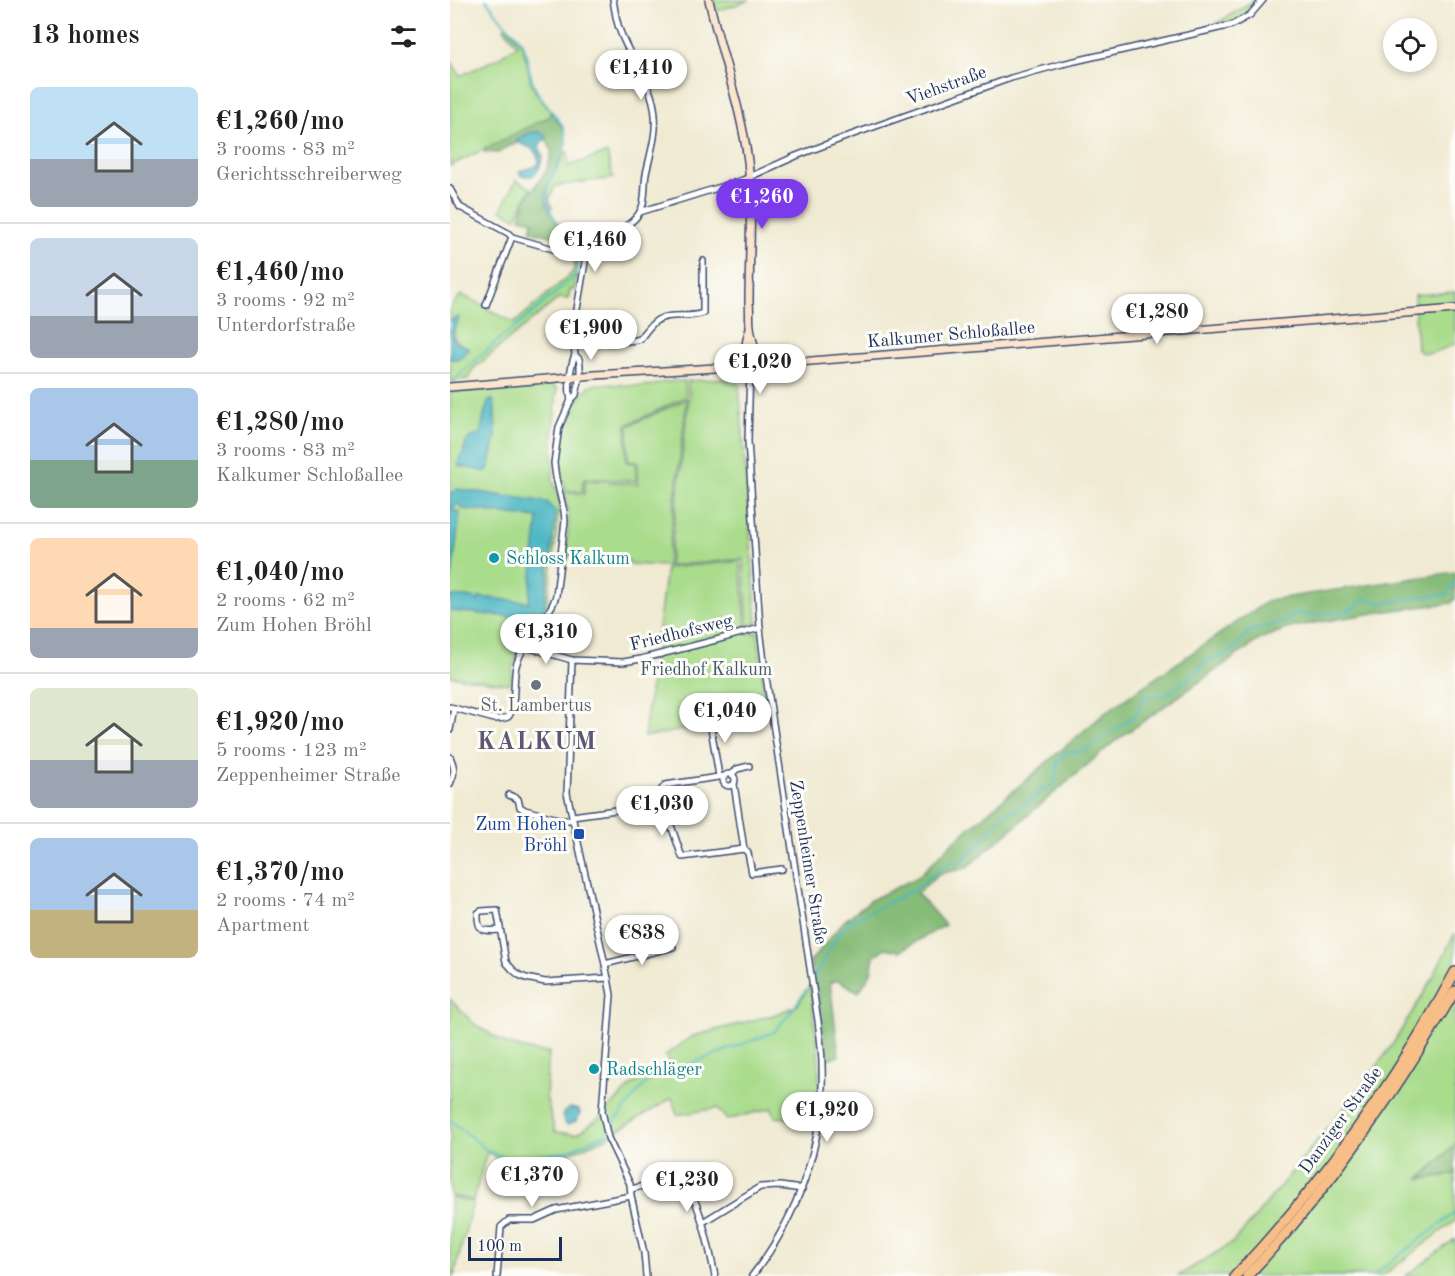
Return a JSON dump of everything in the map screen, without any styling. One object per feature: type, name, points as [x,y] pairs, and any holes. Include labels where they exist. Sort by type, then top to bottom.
[{"type":"highway","name":"Danziger Straße","points":[[1235,1276],[1275,1233],[1368,1114],[1455,972]]},
{"type":"highway","name":"Danziger Straße","points":[[1247,1276],[1336,1173],[1394,1090],[1455,991]]},
{"type":"main road","points":[[709,0],[744,135],[749,178],[750,329],[755,357],[750,366]]},
{"type":"main road","name":"Kalkumer Schloßallee","points":[[453,387],[580,376],[750,366],[1455,309]]},
{"type":"street","points":[[571,400],[569,395],[575,356],[573,333],[588,252],[593,245],[630,223],[640,212],[655,131],[656,117],[652,95],[620,31],[613,0]]},
{"type":"street","name":"Viehstraße","points":[[640,212],[749,178],[796,156],[851,135],[1011,78],[1232,25],[1250,15],[1263,0]]},
{"type":"street","points":[[450,189],[460,207],[512,237],[578,254],[588,252]]},
{"type":"street","points":[[486,305],[512,237]]},
{"type":"street","points":[[573,343],[600,340],[611,343],[636,340],[640,339],[657,320],[696,316],[703,313],[703,261]]},
{"type":"street","points":[[450,730],[452,708],[494,719],[508,716],[513,703],[517,665],[556,597],[565,521],[554,463],[559,427],[571,400],[576,395],[580,376],[579,359],[575,356]]},
{"type":"street","name":"Zeppenheimer Straße","points":[[750,366],[748,441],[760,628],[770,712],[821,1044],[822,1084],[817,1137],[801,1189],[768,1255],[752,1276]]},
{"type":"street","name":"Friedhofsweg","points":[[526,647],[572,660],[623,662],[760,628]]},
{"type":"street","points":[[572,660],[567,793],[610,994],[602,1111],[608,1138],[631,1188],[644,1253],[646,1276]]},
{"type":"street","points":[[734,784],[729,787],[724,785],[711,728],[745,722]]},
{"type":"street","points":[[450,757],[455,768],[450,784]]},
{"type":"street","points":[[651,804],[665,785],[732,774],[736,769],[749,766]]},
{"type":"street","points":[[732,774],[735,779],[744,849],[748,853],[752,873],[782,869]]},
{"type":"street","points":[[509,795],[518,799],[520,807],[525,810],[562,820],[660,804],[665,808],[682,857],[744,849]]},
{"type":"street","points":[[500,930],[482,929],[478,923],[478,913],[497,910],[506,962],[513,970],[526,978],[545,982],[608,978]]},
{"type":"street","points":[[605,964],[673,947]]},
{"type":"street","points":[[631,1188],[676,1180],[691,1191],[703,1222],[715,1276]]},
{"type":"street","points":[[703,1222],[760,1187],[780,1186],[801,1189]]},
{"type":"street","points":[[497,1276],[501,1227],[507,1221],[534,1220],[556,1210],[631,1196]]},
{"type":"green space","points":[[712,0],[750,0],[714,12]]},
{"type":"green space","points":[[1255,0],[1262,0],[1244,17],[1206,30]]},
{"type":"green space","points":[[507,27],[522,45],[531,82],[551,113],[549,117],[450,166],[450,59],[460,76],[498,58],[517,45],[504,28]]},
{"type":"green space","points":[[551,113],[564,130],[566,142],[564,151],[547,185],[546,195],[548,209],[566,237],[563,239],[531,231],[533,221],[520,218],[526,199],[546,171],[551,156],[545,135],[528,134],[498,153],[483,150],[549,117]]},
{"type":"green space","points":[[565,152],[568,152],[568,166],[607,153],[613,178],[555,186],[549,198],[552,208],[550,208],[548,199],[549,185]]},
{"type":"green space","points":[[516,180],[531,188],[516,218],[501,210]]},
{"type":"green space","points":[[576,256],[578,256],[577,276],[574,290],[570,290],[568,299],[559,298],[473,369],[468,379],[450,381],[450,359],[458,359],[468,348],[455,340],[454,328],[458,317],[450,321],[450,307],[461,295],[488,307],[514,323],[571,274],[574,270]]},
{"type":"green space","points":[[1455,292],[1455,344],[1435,352],[1421,352],[1417,349],[1414,295]]},
{"type":"green space","points":[[734,380],[739,385],[757,623],[748,627],[743,559],[669,566],[689,398],[688,381]]},
{"type":"green space","points":[[685,381],[686,397],[627,425],[626,462],[636,463],[636,481],[584,478],[582,492],[565,490],[561,461],[563,434],[573,409],[590,385],[639,386]]},
{"type":"green space","points":[[551,384],[557,389],[553,433],[553,480],[560,504],[547,607],[513,665],[510,684],[450,676],[450,392]]},
{"type":"green space","points":[[687,399],[667,566],[629,564],[629,561],[566,555],[569,516],[564,492],[584,494],[585,480],[638,484],[638,462],[628,461],[628,426]]},
{"type":"green space","name":"Friedhof Kalkum","points":[[740,561],[747,634],[758,632],[766,715],[644,737],[666,568]]},
{"type":"green space","points":[[1455,572],[1455,599],[1451,603],[1314,623],[1286,629],[1259,640],[1114,742],[966,868],[939,874],[917,893],[945,925],[900,951],[885,948],[874,956],[871,973],[859,992],[839,981],[830,982],[839,1056],[826,1059],[822,1021],[810,962],[844,921],[871,900],[918,877],[953,842],[1106,712],[1269,600]]},
{"type":"green space","points":[[1455,933],[1455,1145],[1421,1179],[1455,1174],[1455,1221],[1382,1276],[1178,1276],[1232,1243],[1370,1076],[1430,983]]},
{"type":"green space","points":[[810,985],[818,1049],[820,1095],[814,1128],[787,1118],[775,1117],[772,1108],[727,1120],[717,1108],[677,1115],[672,1098],[604,1139],[569,1153],[501,1161],[488,1152],[473,1201],[450,1195],[450,999],[474,1024],[508,1045],[537,1052],[549,1052],[546,1096],[555,1132],[575,1134],[599,1118],[633,1084],[668,1065],[666,1055],[693,1036],[773,1015],[797,1006]]},
{"type":"green space","points":[[1455,1145],[1455,1174],[1420,1179]]},
{"type":"green space","points":[[450,1197],[473,1202],[454,1276],[450,1276]]},
{"type":"green space","points":[[1455,1239],[1455,1276],[1406,1276]]},
{"type":"water","points":[[532,132],[539,132],[546,136],[546,140],[543,140],[539,146],[543,157],[539,169],[532,176],[521,176],[519,171],[534,167],[539,163],[534,151],[516,142]]},
{"type":"water","points":[[458,317],[453,331],[454,340],[469,350],[458,359],[450,359],[450,321]]},
{"type":"water","points":[[490,400],[493,400],[495,409],[496,436],[490,465],[486,472],[459,466],[467,440],[479,434]]},
{"type":"water","points":[[457,489],[547,502],[556,512],[544,609],[534,619],[450,611],[451,596],[475,598],[478,601],[479,597],[529,602],[538,518],[487,512],[487,509],[484,511],[461,509],[462,505],[455,505],[454,511],[460,512],[450,593],[450,494]]},
{"type":"water","points":[[570,1108],[579,1110],[580,1114],[576,1121],[568,1125],[564,1123],[563,1117],[564,1112]]},
{"type":"waterway","points":[[453,384],[461,373],[574,277],[578,266],[575,248],[552,214],[546,196],[550,180],[565,148],[563,127],[536,90],[523,44],[486,0]]},
{"type":"waterway","points":[[815,976],[836,938],[851,921],[914,890],[948,863],[961,862],[987,836],[1002,816],[1028,803],[1042,789],[1051,787],[1055,782],[1058,759],[1067,752],[1079,752],[1090,748],[1136,715],[1143,698],[1169,693],[1191,677],[1205,661],[1230,653],[1250,631],[1288,621],[1299,612],[1307,616],[1346,612],[1356,607],[1365,598],[1385,603],[1449,593],[1452,584],[1455,583]]},
{"type":"waterway","points":[[450,1120],[487,1150],[508,1159],[564,1152],[604,1135],[644,1085],[659,1076],[774,1032],[806,990]]},
{"type":"waterway","points":[[1372,1276],[1455,1213]]},
{"type":"place","name":"Schloss Kalkum","points":[[494,558]]},
{"type":"place","name":"St. Lambertus","points":[[536,685]]},
{"type":"place","name":"Zum Hohen Bröhl","points":[[579,834]]},
{"type":"place","name":"Radschläger","points":[[594,1069]]},
{"type":"district","name":"KALKUM","points":[[537,741]]}]
